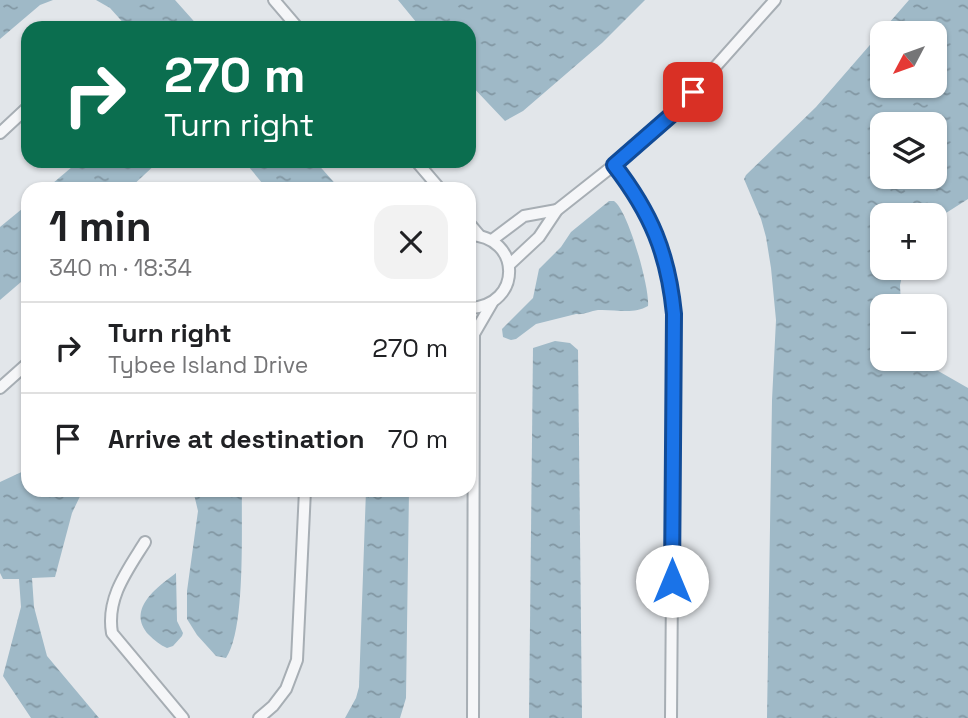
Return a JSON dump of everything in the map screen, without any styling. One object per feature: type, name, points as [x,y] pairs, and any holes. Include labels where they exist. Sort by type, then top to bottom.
[{"type":"street","points":[[274,0],[292,21]]},
{"type":"street","points":[[509,265],[541,233],[557,210],[677,110],[775,0]]},
{"type":"street","points":[[0,132],[21,117]]},
{"type":"street","points":[[614,165],[635,194],[655,230],[668,266],[672,294],[671,718]]},
{"type":"street","points":[[422,168],[434,182]]},
{"type":"street","points":[[492,240],[527,216],[557,210]]},
{"type":"street","points":[[527,216],[538,226],[541,233]]},
{"type":"street","points":[[476,236],[492,240],[506,255],[509,265],[506,286],[476,322]]},
{"type":"street","points":[[476,307],[493,302]]},
{"type":"street","points":[[0,388],[21,369]]},
{"type":"street","points":[[259,718],[286,689],[297,660],[300,639],[304,497]]},
{"type":"street","points":[[471,497],[472,718]]},
{"type":"street","points":[[145,542],[120,582],[111,604],[109,618],[112,633],[183,718]]},
{"type":"water","points":[[0,0],[53,0],[40,5],[0,39]]},
{"type":"water","points":[[96,0],[175,0],[194,21],[122,21],[110,8]]},
{"type":"water","points":[[398,0],[645,0],[602,43],[523,111],[505,121],[476,90],[476,21],[415,21]]},
{"type":"water","points":[[909,0],[968,0],[968,199],[947,212],[947,203],[870,203],[870,280],[901,280],[900,294],[870,294],[870,371],[938,371],[968,388],[968,718],[767,718],[772,400],[776,320],[766,237],[744,179],[816,107],[870,45],[870,98],[947,98],[947,21],[891,21]]},
{"type":"water","points":[[71,168],[152,168],[136,182],[54,182]]},
{"type":"water","points":[[250,168],[321,168],[334,182],[261,182]]},
{"type":"water","points":[[609,201],[614,201],[620,207],[631,233],[646,283],[648,306],[636,310],[598,310],[576,314],[536,324],[516,339],[503,337],[502,329],[533,298],[539,269],[561,247],[571,232]]},
{"type":"water","points":[[21,210],[21,282],[0,300],[0,227]]},
{"type":"water","points":[[555,341],[570,343],[578,350],[582,718],[529,718],[533,348]]},
{"type":"water","points":[[21,472],[21,497],[80,497],[72,513],[55,577],[32,578],[34,607],[47,656],[99,718],[31,718],[3,676],[21,607],[19,579],[3,579],[0,573],[0,482]]},
{"type":"water","points":[[195,497],[242,497],[240,602],[237,625],[226,658],[216,656],[187,619],[187,591],[198,511]]},
{"type":"water","points":[[366,497],[409,497],[406,698],[400,718],[345,718],[359,687]]},
{"type":"water","points":[[176,573],[177,621],[183,633],[173,646],[167,648],[149,635],[143,626],[142,608],[146,600]]},
{"type":"route","points":[[672,581],[674,314],[671,284],[668,266],[655,230],[628,183],[614,165],[677,110],[693,92]]}]
